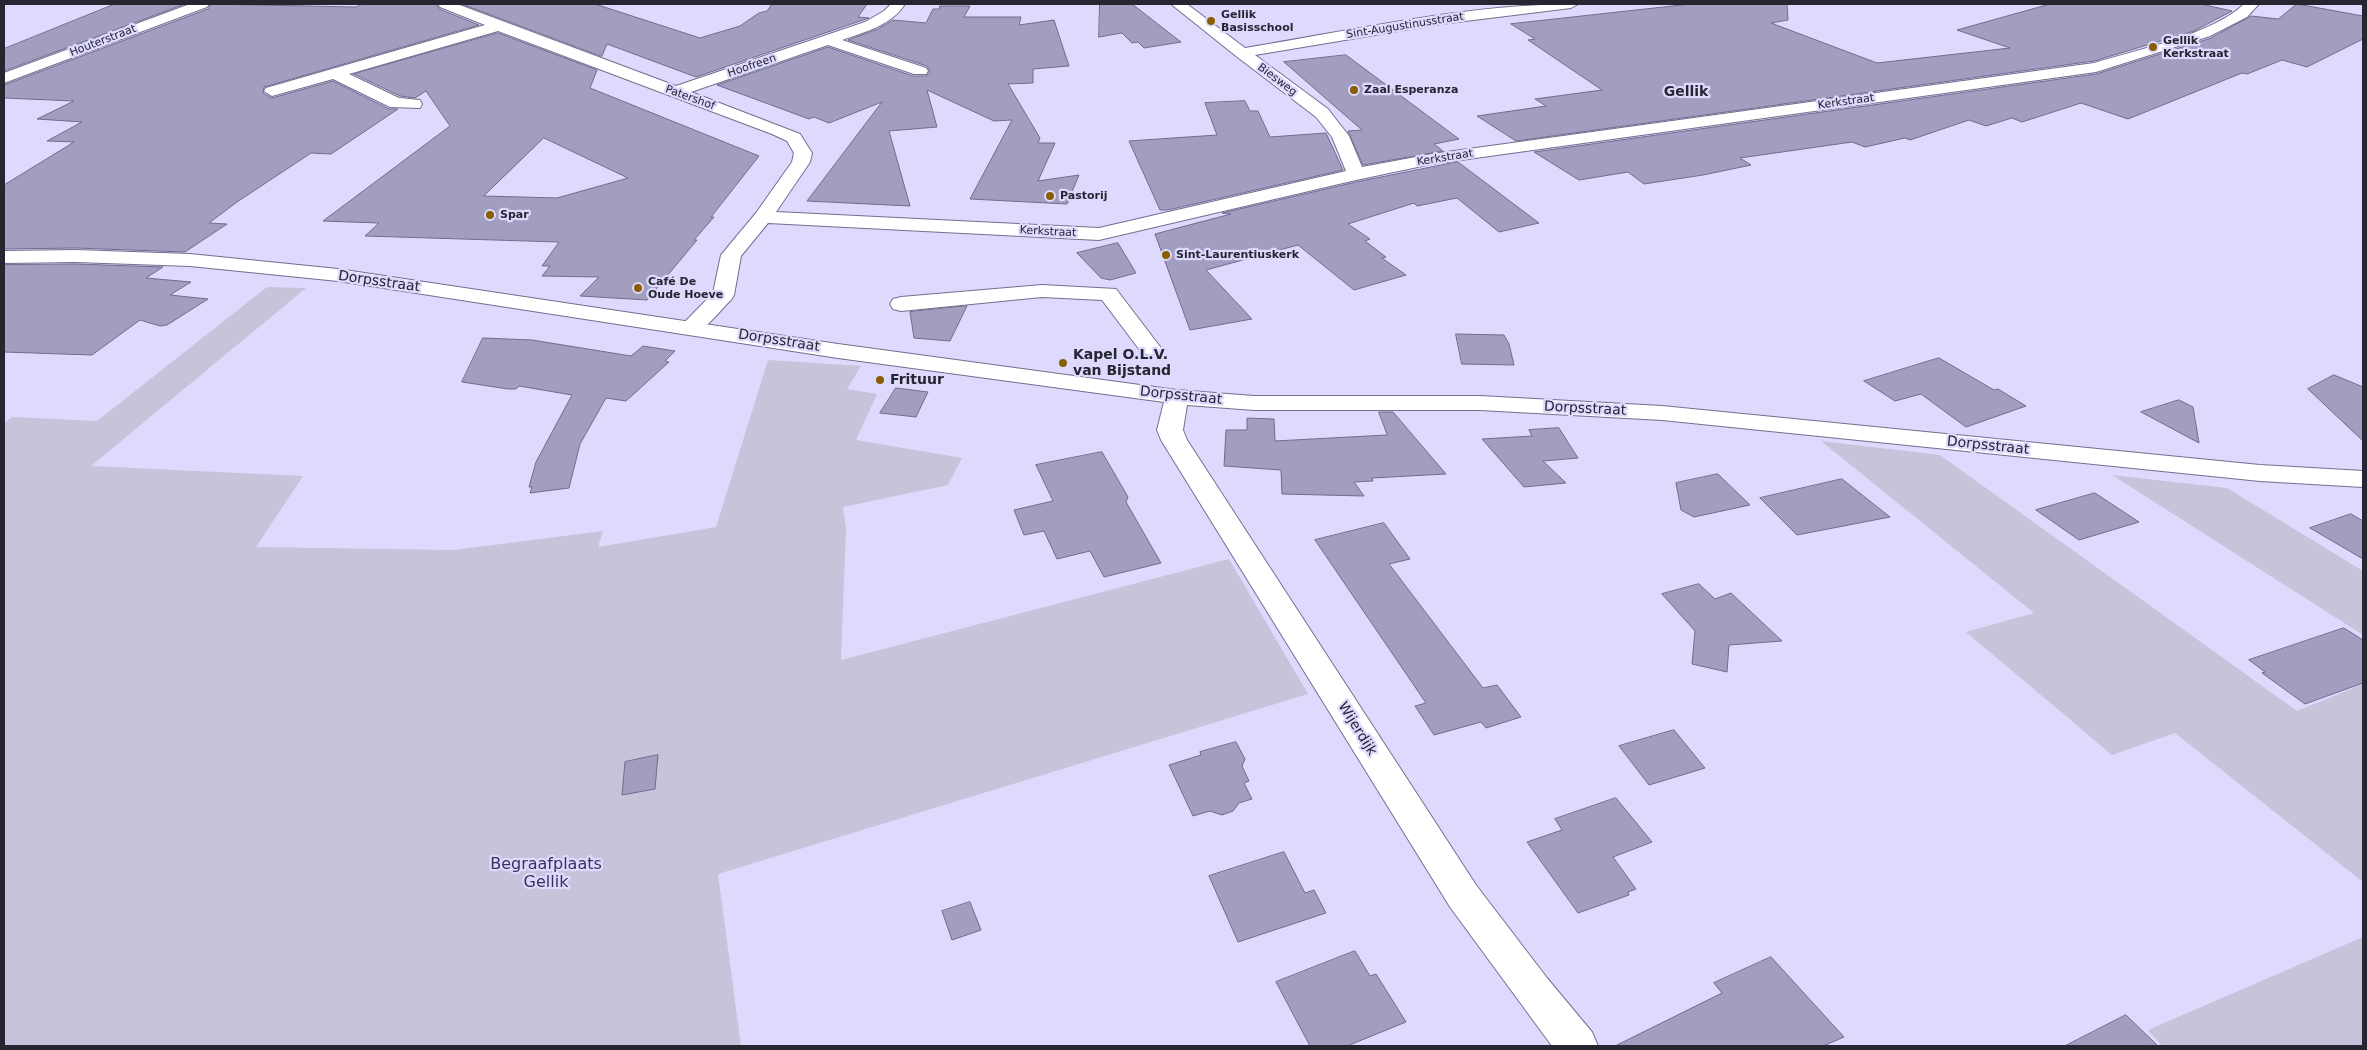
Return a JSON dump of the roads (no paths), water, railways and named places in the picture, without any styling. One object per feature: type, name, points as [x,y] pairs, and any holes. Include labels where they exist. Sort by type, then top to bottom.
[{"type":"street","name":"Houterstraat","points":[[4,78],[202,4]]},
{"type":"street","name":"Patershof","points":[[445,4],[778,130],[794,138],[803,153],[801,162],[763,217]]},
{"type":"street","name":"Hoofreen","points":[[675,92],[870,25],[889,14],[898,4]]},
{"type":"street","name":"Biesweg","points":[[1178,4],[1322,113],[1340,136],[1356,174]]},
{"type":"street","name":"Sint-Augustinusstraat","points":[[1241,53],[1441,20],[1571,4]]},
{"type":"street","name":"Kerkstraat","points":[[763,217],[1099,234],[1356,174],[1432,159],[2096,67],[2206,33],[2242,14],[2252,4]]},
{"type":"street","points":[[272,91],[499,26]]},
{"type":"street","points":[[830,40],[920,70]]},
{"type":"street","points":[[336,74],[396,103],[414,104]]},
{"type":"street","points":[[690,328],[723,295],[731,255],[763,217]]},
{"type":"street","name":"Dorpsstraat","points":[[4,257],[76,256],[181,260],[338,276],[838,351],[1177,397],[1254,403],[1480,403],[1662,413],[2260,473],[2363,479]]},
{"type":"street","points":[[901,304],[1042,291],[1108,294],[1150,348]]},
{"type":"street","name":"Wijerdijk","points":[[1177,397],[1170,430],[1174,440],[1463,896],[1533,991],[1577,1046]]},
{"type":"place","name":"Gellik Basisschool","points":[[1211,21]]},
{"type":"place","name":"Gellik Kerkstraat","points":[[2153,47]]},
{"type":"place","name":"Zaal Esperanza","points":[[1354,90]]},
{"type":"place","name":"Pastorij","points":[[1050,196]]},
{"type":"place","name":"Spar","points":[[490,215]]},
{"type":"place","name":"Sint-Laurentiuskerk","points":[[1166,255]]},
{"type":"place","name":"Café De Oude Hoeve","points":[[638,288]]},
{"type":"place","name":"Kapel O.L.V. van Bijstand","points":[[1063,363]]},
{"type":"place","name":"Frituur","points":[[880,380]]},
{"type":"district","name":"Gellik","points":[[1686,92]]},
{"type":"park label","name":"Begraafplaats Gellik","points":[[546,874]]}]
